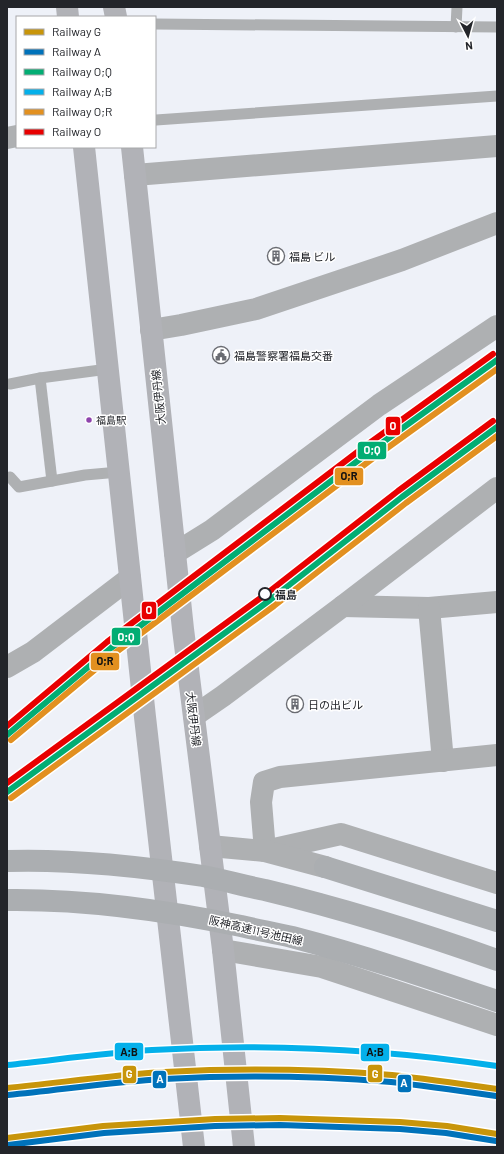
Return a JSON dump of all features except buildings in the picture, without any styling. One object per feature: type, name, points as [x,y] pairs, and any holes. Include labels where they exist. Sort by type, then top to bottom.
[{"type":"highway","points":[[7,861],[31,860],[116,865],[204,876],[301,899],[386,922],[497,960]]},
{"type":"highway","points":[[325,866],[497,921]]},
{"type":"highway","name":"阪神高速11号池田線","points":[[7,900],[113,905],[204,918],[291,937],[375,961],[497,1001]]},
{"type":"main road","points":[[84,148],[130,578],[194,1147]]},
{"type":"main road","name":"大阪伊丹線","points":[[132,148],[174,553],[210,846],[244,1147]]},
{"type":"street","points":[[135,175],[497,146]]},
{"type":"street","points":[[151,330],[256,309],[402,260],[497,223]]},
{"type":"street","points":[[174,553],[212,530],[379,404],[497,326]]},
{"type":"street","points":[[194,716],[343,606],[497,488]]},
{"type":"street","points":[[7,666],[33,652],[130,578]]},
{"type":"street","points":[[343,606],[429,608],[497,602]]},
{"type":"street","points":[[429,608],[443,761]]},
{"type":"street","points":[[265,851],[261,802],[264,782],[280,777],[497,755]]},
{"type":"street","points":[[265,851],[341,834],[497,883]]},
{"type":"street","points":[[210,846],[265,851],[325,866]]},
{"type":"street","points":[[222,950],[322,967],[497,1025]]},
{"type":"lane","points":[[456,27],[457,7]]},
{"type":"lane","points":[[156,24],[497,27]]},
{"type":"lane","points":[[156,120],[497,96]]},
{"type":"lane","points":[[10,384],[40,378],[108,369]]},
{"type":"lane","points":[[40,378],[52,481]]},
{"type":"lane","points":[[10,477],[19,487],[119,472]]},
{"type":"rail line","name":"O","points":[[7,726],[107,642],[364,447],[493,354]]},
{"type":"rail line","name":"O;Q","points":[[7,735],[111,648],[368,453],[497,360]]},
{"type":"rail line","name":"O;R","points":[[11,740],[115,653],[372,459],[497,369]]},
{"type":"rail line","name":"O","points":[[7,783],[266,594],[398,491],[493,421]]},
{"type":"rail line","name":"O;Q","points":[[7,792],[270,600],[402,497],[497,427]]},
{"type":"rail line","name":"O;R","points":[[11,798],[274,606],[406,503],[497,436]]},
{"type":"rail line","name":"A;B","points":[[7,1065],[134,1051],[239,1047],[325,1049],[411,1055],[497,1066]]},
{"type":"rail line","name":"G","points":[[7,1088],[144,1073],[306,1070],[392,1075],[497,1089]]},
{"type":"rail line","name":"A","points":[[8,1095],[144,1080],[306,1077],[391,1082],[496,1096]]},
{"type":"rail line","name":"G","points":[[7,1138],[103,1126],[215,1119],[280,1118],[400,1122],[447,1126],[497,1134]]},
{"type":"rail line","name":"A","points":[[8,1145],[104,1133],[215,1126],[280,1125],[400,1129],[446,1133],[496,1141]]},
{"type":"place","name":"福島 ビル","points":[[276,256]]},
{"type":"place","name":"福島警察署福島交番","points":[[221,355]]},
{"type":"place","name":"福島駅","points":[[89,420]]},
{"type":"place","name":"福島","points":[[265,594]]},
{"type":"place","name":"日の出ビル","points":[[295,704]]}]
